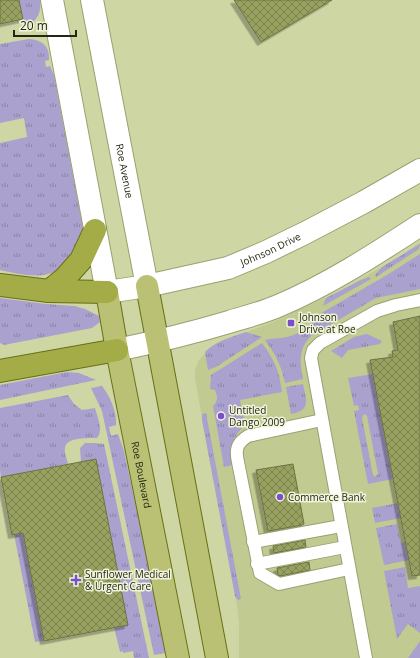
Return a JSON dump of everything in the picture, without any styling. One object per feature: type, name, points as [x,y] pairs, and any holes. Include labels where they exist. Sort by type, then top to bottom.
[{"type":"highway","points":[[48,291],[65,278],[81,260],[95,230]]},
{"type":"highway","points":[[0,285],[48,291],[107,292]]},
{"type":"highway","points":[[0,371],[117,350]]},
{"type":"main road","points":[[52,0],[107,292]]},
{"type":"main road","name":"Roe Avenue","points":[[92,0],[158,342]]},
{"type":"main road","name":"Johnson Drive","points":[[107,292],[147,286],[228,268],[266,252],[364,202],[420,170]]},
{"type":"main road","points":[[117,350],[158,342],[277,306],[332,279],[376,254],[420,225]]},
{"type":"main road","name":"Roe Boulevard","points":[[107,292],[117,350],[178,658]]},
{"type":"main road","points":[[158,342],[217,658]]},
{"type":"lane","points":[[366,658],[311,358],[313,350],[320,344],[377,311],[420,300]]},
{"type":"lane","points":[[322,420],[248,436],[239,443],[236,452],[260,573],[279,584],[349,569]]},
{"type":"lane","points":[[253,542],[342,526]]},
{"type":"lane","points":[[257,564],[346,547]]},
{"type":"shaded area","points":[[420,242],[420,658],[239,658],[239,623],[237,605],[195,379],[195,370],[199,360],[208,350],[225,340],[273,322],[336,293],[401,256]]},
{"type":"green space","points":[[19,0],[40,0],[38,16],[33,22],[25,26]]},
{"type":"green space","points":[[29,39],[41,42],[47,47],[49,60],[45,61],[46,67],[50,66],[54,75],[83,228],[80,244],[64,265],[55,272],[39,275],[23,275],[0,270],[0,143],[27,137],[24,118],[0,123],[0,44]]},
{"type":"green space","points":[[420,244],[419,249],[376,277],[375,275],[382,267]]},
{"type":"green space","points":[[420,254],[420,289],[376,298],[311,336],[304,346],[301,356],[303,379],[285,383],[278,360],[265,340],[287,337],[302,331],[311,324],[318,315]]},
{"type":"green space","points":[[369,277],[371,279],[323,306],[326,298]]},
{"type":"green space","points":[[0,298],[74,306],[85,309],[99,316],[100,322],[92,328],[4,345],[0,343]]},
{"type":"green space","points":[[246,332],[262,337],[216,367],[208,370],[205,352],[209,348],[219,342]]},
{"type":"green space","points":[[367,334],[382,341],[380,344],[348,350],[342,358],[331,351],[354,337]]},
{"type":"green space","points":[[262,343],[276,366],[282,392],[240,400],[245,424],[232,443],[231,452],[233,465],[224,467],[213,406],[217,401],[217,395],[215,390],[210,389],[211,375]]},
{"type":"green space","points":[[67,372],[79,373],[96,380],[0,400],[0,385]]},
{"type":"green space","points":[[373,374],[393,479],[368,484],[354,411],[359,410],[358,405],[354,406],[348,378]],"holes":[[[364,414],[367,416],[378,474],[375,477],[373,475],[362,418]]]},
{"type":"green space","points":[[303,384],[306,399],[305,407],[298,412],[291,414],[286,387]]},
{"type":"green space","points":[[102,386],[108,394],[116,420],[116,425],[109,427],[111,436],[118,434],[124,451],[165,653],[154,655],[102,411],[91,388]]},
{"type":"green space","points":[[68,395],[74,404],[82,410],[95,408],[100,428],[97,438],[78,439],[66,444],[65,452],[68,464],[1,477],[0,408]]},
{"type":"green space","points":[[206,413],[241,599],[238,600],[235,596],[202,420],[202,414]]},
{"type":"green space","points":[[85,443],[104,444],[149,658],[134,658],[133,651],[123,653],[123,651],[120,652],[114,627],[128,625],[96,459],[81,462],[80,448]]},
{"type":"green space","points":[[398,503],[401,518],[375,523],[372,508]]},
{"type":"green space","points":[[397,524],[401,543],[405,542],[409,560],[384,565],[376,528]]},
{"type":"green space","points":[[23,533],[44,641],[35,642],[14,534]]},
{"type":"green space","points":[[405,567],[408,588],[420,586],[420,633],[408,624],[397,639],[384,571]]},
{"type":"green space","points":[[420,641],[420,658],[408,658]]},
{"type":"building","points":[[0,0],[19,0],[23,19],[0,24]]},
{"type":"building","points":[[234,0],[332,0],[261,42]]},
{"type":"building","points":[[420,316],[420,575],[412,576],[370,360],[393,357],[392,351],[398,350],[393,322]]},
{"type":"building","name":"Sunflower Medical & Urgent Care","points":[[96,459],[128,625],[44,641],[23,533],[12,535],[1,477]]},
{"type":"building","points":[[293,464],[304,524],[268,531],[256,470]]},
{"type":"building","points":[[305,540],[306,547],[274,553],[273,546]]},
{"type":"building","points":[[309,562],[310,570],[280,576],[278,575],[277,568]]},
{"type":"place","name":"Johnson Drive at Roe","points":[[291,323]]},
{"type":"place","name":"Untitled Dango 2009","points":[[221,416]]},
{"type":"place","name":"Commerce Bank","points":[[280,497]]},
{"type":"place","name":"Sunflower Medical & Urgent Care","points":[[76,580]]}]
